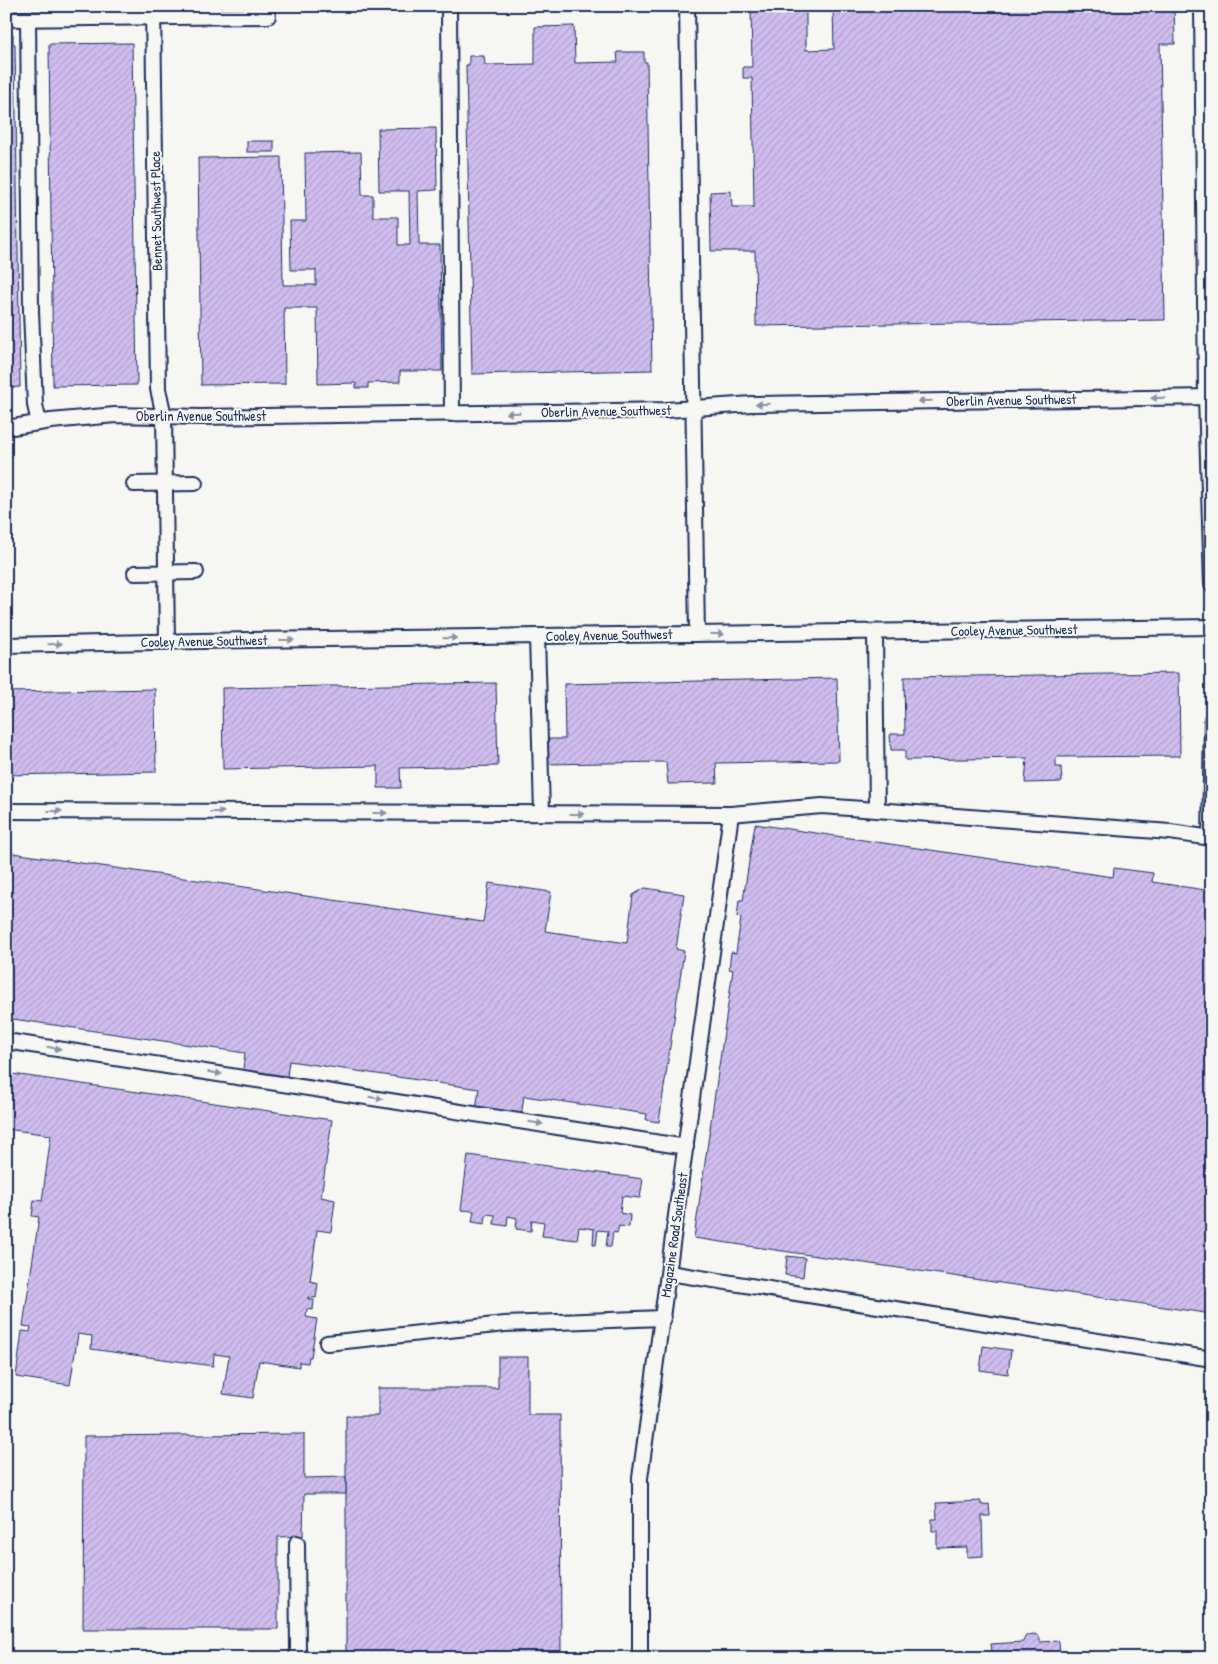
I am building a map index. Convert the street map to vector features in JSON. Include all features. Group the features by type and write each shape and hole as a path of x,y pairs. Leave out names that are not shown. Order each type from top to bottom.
{"lane":[{"path":"449,6 452,414"},
{"path":"687,6 697,634"},
{"path":"1202,6 1212,585"},
{"path":"6,19 153,12 268,16"},
{"name":"Bennet Southwest Place","path":"153,12 158,390 164,416 167,641"},
{"path":"28,19 31,312 35,405 39,423"},
{"name":"Oberlin Avenue Southwest","path":"6,428 91,416 211,417 452,414 692,408 752,404 1209,397"},
{"path":"134,484 195,483"},
{"path":"135,573 196,572"},
{"name":"Cooley Avenue Southwest","path":"6,645 1212,626"},
{"path":"875,632 877,810"},
{"path":"537,636 542,813"},
{"path":"6,811 731,814 822,806 1170,832 1211,838 1212,720"},
{"name":"Magazine Road Southeast","path":"640,1658 640,1478 731,814"},
{"path":"6,1041 686,1147"},
{"path":"669,1272 1212,1359"},
{"path":"327,1343 506,1324 662,1318"},
{"path":"296,1658 298,1650 297,1543"}],"building":[{"path":"751,6 806,6 806,50 834,49 833,6 1174,6 1175,44 1160,44 1165,320 756,326 755,251 711,251 710,192 731,191 732,207 754,207 752,78 743,78 743,67 752,67"},
{"path":"574,26 575,63 618,62 617,52 644,52 644,62 647,62 652,370 472,374 466,65 469,65 469,56 484,56 485,65 535,64 535,27"},
{"path":"6,35 13,35 13,44 15,44 20,387 6,388"},
{"path":"132,43 137,385 53,386 49,44"},
{"path":"436,128 437,190 418,191 419,245 440,245 442,371 400,371 400,382 368,383 368,388 356,388 356,383 318,384 317,308 284,308 285,384 201,385 198,158 281,157 283,285 316,285 316,270 291,270 290,221 306,221 305,153 361,152 362,195 373,195 373,217 398,217 398,245 410,245 409,191 379,191 378,129"},
{"path":"247,141 274,141 274,152 247,152"},
{"path":"1179,673 1180,756 1056,757 1056,767 1061,767 1062,782 1025,783 1027,758 905,760 905,750 891,750 890,734 905,734 904,677"},
{"path":"837,678 839,761 716,763 717,783 668,784 666,762 545,764 545,739 565,739 564,684"},
{"path":"496,683 498,766 400,768 401,788 378,788 378,766 223,769 222,688"},
{"path":"155,689 156,772 6,775 6,692"},
{"path":"755,824 1113,877 1114,868 1153,873 1152,882 1212,891 1212,1314 694,1238 733,970 729,969 731,952 736,953 741,918 737,917 739,900 743,900"},
{"path":"6,852 483,922 489,883 551,892 545,931 627,943 633,895 645,888 684,894 676,949 684,951 659,1122 646,1120 647,1114 524,1096 521,1117 476,1109 479,1089 289,1061 286,1084 242,1077 245,1053 6,1018"},
{"path":"6,1073 332,1120 321,1197 335,1200 331,1232 317,1230 310,1281 318,1283 316,1298 308,1297 308,1299 314,1300 313,1310 307,1309 306,1317 317,1319 311,1357 309,1357 308,1363 299,1362 299,1367 259,1361 253,1398 223,1394 229,1356 214,1354 213,1366 91,1349 92,1336 78,1334 70,1385 16,1377 22,1331 30,1332 31,1327 23,1326 39,1217 32,1216 34,1200 42,1201 51,1135 6,1129"},
{"path":"468,1155 643,1179 640,1198 622,1196 620,1213 630,1215 629,1227 619,1226 617,1233 613,1232 611,1247 606,1247 608,1231 598,1230 596,1245 593,1244 594,1229 579,1227 577,1240 542,1236 544,1222 532,1220 531,1231 516,1229 517,1218 508,1216 507,1226 494,1224 495,1215 486,1214 485,1224 472,1222 474,1211 461,1210"},
{"path":"787,1256 805,1258 803,1277 785,1275"},
{"path":"983,1346 1011,1350 1008,1374 980,1370"},
{"path":"498,1357 528,1357 528,1415 560,1415 561,1658 346,1658 346,1416 378,1416 378,1388 498,1388"},
{"path":"304,1434 304,1478 346,1477 346,1494 304,1494 303,1536 278,1537 278,1629 83,1629 84,1436"},
{"path":"981,1501 981,1505 989,1504 990,1516 982,1516 983,1556 967,1557 967,1547 937,1548 937,1531 932,1531 932,1519 937,1519 936,1503"},
{"path":"1035,1634 1040,1638 1040,1642 1059,1641 1060,1658 988,1658 988,1652 992,1652 991,1644 1023,1642 1026,1635"}]}
